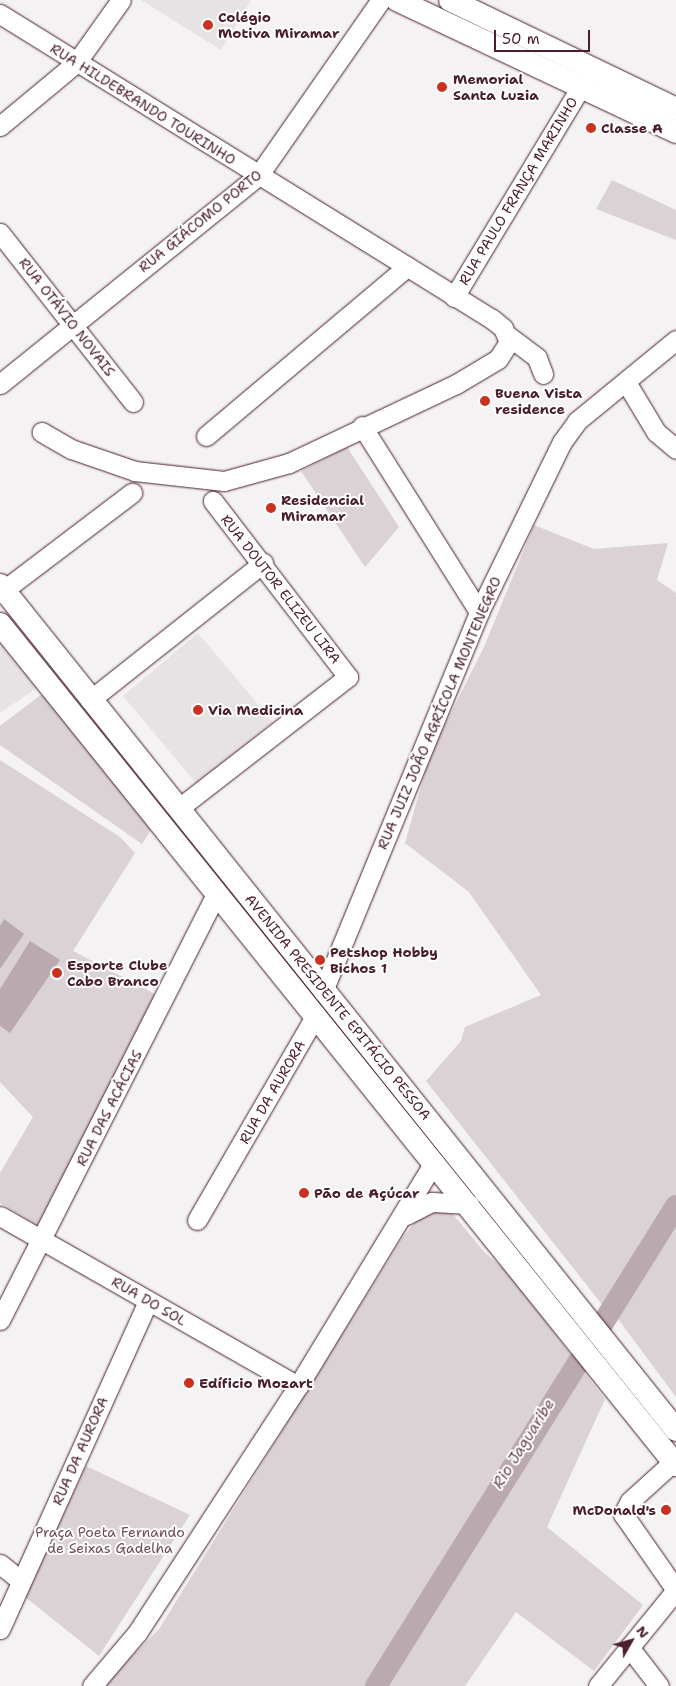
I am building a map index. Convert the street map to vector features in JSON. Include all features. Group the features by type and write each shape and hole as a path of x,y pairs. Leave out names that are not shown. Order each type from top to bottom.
{"main road":[{"path":"397,0 582,85 676,132"},
{"path":"450,0 676,108"},
{"name":"AVENIDA PRESIDENTE EPITÁCIO PESSOA","path":"2,587 90,700 179,808 323,991 569,1294 676,1430"},
{"name":"AVENIDA PRESIDENTE EPITÁCIO PESSOA","path":"0,624 216,895 469,1204 550,1309 675,1464"}],"street":[{"path":"0,126 76,62 121,0"},
{"name":"RUA GIÁCOMO PORTO","path":"0,384 72,324 258,176 381,0"},
{"name":"RUA HILDEBRANDO TOURINHO","path":"0,14 258,176 492,319 508,335 537,358 543,374"},
{"name":"RUA PAULO FRANÇA MARINHO","path":"454,297 582,85"},
{"name":"RUA OTÁVIO NOVAIS","path":"0,233 133,402"},
{"path":"206,436 407,268"},
{"path":"41,432 71,449 135,471 224,481 289,463 488,366 505,352 508,335"},
{"name":"RUA JUIZ JOÃO AGRÍCOLA MONTENEGRO","path":"323,991 479,612 565,437 577,421 676,340"},
{"path":"626,382 656,432 676,449"},
{"path":"362,426 479,612"},
{"path":"2,587 132,493"},
{"name":"RUA DOUTOR ELIZEU LIRA","path":"179,808 348,677 263,563 213,501"},
{"path":"90,700 263,563"},
{"name":"RUA DAS ACÁCIAS","path":"0,1320 216,895"},
{"name":"RUA DA AURORA","path":"198,1220 316,1015"},
{"path":"92,1686 137,1634 298,1386 406,1214 434,1162"},
{"path":"406,1214 432,1202 469,1204"},
{"name":"RUA DO SOL","path":"0,1216 298,1386"},
{"name":"RUA DA AURORA","path":"0,1629 148,1300"},
{"path":"598,1686 676,1590 623,1514 630,1501 675,1464"},
{"path":"0,1564 21,1581"},
{"path":"629,1647 659,1686"}],"shaded area":[{"name":"Colégio Motiva Miramar","path":"141,0 251,0 221,50"},
{"name":"Via Medicina","path":"198,633 273,722 197,785 123,696"},
{"path":"0,640 37,688 0,713"},
{"path":"4,919 24,934 0,969 0,926"},
{"path":"30,941 60,960 10,1033 0,1026 0,989"}],"green space":[{"path":"612,180 676,210 676,240 596,209"},
{"path":"347,447 399,527 365,567 301,471"},
{"path":"534,525 594,549 668,543 657,580 676,593 676,1206 607,1311 426,1081 461,1041 465,1027 541,995 469,892 405,843 430,754 484,647"},
{"path":"42,694 154,825 142,844 0,745 0,726"},
{"name":"Esporte Clube Cabo Branco","path":"0,760 120,837 135,853 73,951 155,994 39,1226 0,1203 0,1173 33,1117 0,1082"},
{"path":"439,1207 452,1213 485,1253 507,1271 605,1399 547,1527 643,1605 594,1671 516,1612 465,1686 102,1686 159,1629 402,1238 424,1211"},
{"path":"676,1221 676,1397 618,1319"},
{"name":"Praça Poeta Fernando de Seixas Gadelha","path":"86,1466 190,1515 99,1656 25,1597"}],"waterway":[{"name":"Rio Jaguaribe","path":"376,1686 676,1206"}],"place":[{"name":"Colégio Motiva Miramar","path":"208,25"},
{"name":"Memorial Santa Luzia","path":"442,87"},
{"name":"Classe A","path":"591,128"},
{"name":"Buena Vista residence","path":"485,401"},
{"name":"Residencial Miramar","path":"271,508"},
{"name":"Via Medicina","path":"198,710"},
{"name":"Petshop Hobby Bichos 1","path":"320,960"},
{"name":"Esporte Clube Cabo Branco","path":"57,973"},
{"name":"Pão de Açúcar","path":"304,1193"},
{"name":"Edíficio Mozart","path":"189,1383"},
{"name":"McDonald's","path":"666,1510"}]}
